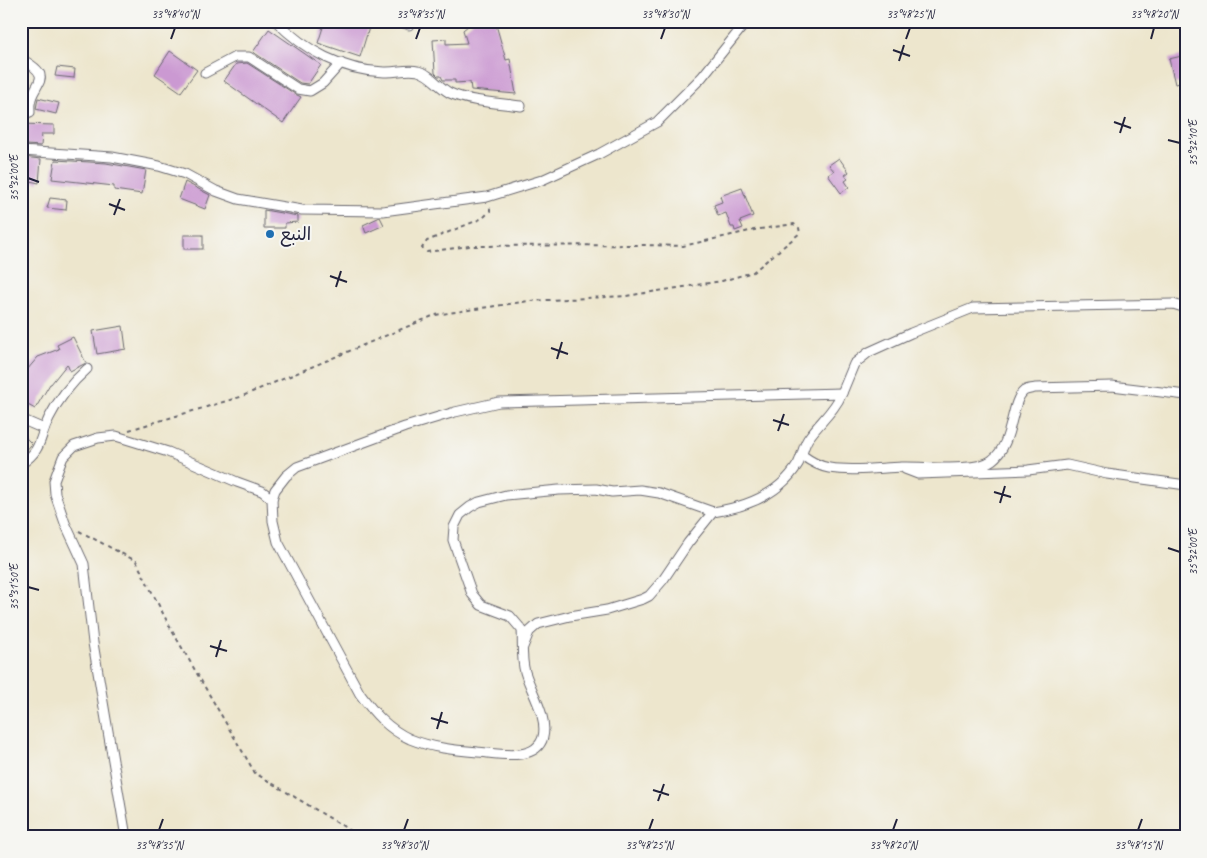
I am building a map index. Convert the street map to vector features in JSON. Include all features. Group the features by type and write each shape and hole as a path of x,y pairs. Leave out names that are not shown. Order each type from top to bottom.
{"street":[{"path":"276,21 303,45 341,63 378,72 419,71 430,77 451,94 521,106"},
{"path":"399,21 409,25"},
{"path":"21,152 112,158 159,166 184,174 216,191 238,199 302,210 383,210 487,197 542,180 599,154 657,122 702,77 748,21"},
{"path":"205,73 235,57 249,57 298,89 310,91 323,83 341,63"},
{"path":"21,59 35,66 40,74 40,80 30,99 30,112 21,116"},
{"path":"842,393 499,402 455,412 405,427 297,467 286,476 275,490 272,499 273,521 278,542 360,694 372,712 395,731 411,739 449,750 504,755 523,753 540,744 543,737 543,724 525,672 522,656 522,630 510,616 481,605 472,594 453,540 454,527 460,515 470,507 479,502 506,495 596,489 612,492 650,491 673,497 713,512 740,506 763,498 792,472 799,463 804,445 810,435 828,417 838,402 842,393 854,364 869,352 911,333 973,308 1173,304 1186,308"},
{"path":"21,464 35,453 40,446 44,429 68,386 87,369"},
{"path":"802,455 812,462 828,468 866,469 971,466 993,459 1002,448 1020,396 1027,390 1035,388 1112,386 1186,395"},
{"path":"21,419 44,429"},
{"path":"126,837 93,643 84,564 65,523 55,494 54,481 63,457 74,446 98,438 116,436 168,452 262,491 272,499"},
{"path":"901,467 918,474 1028,470 1067,465 1107,474 1186,485"},
{"path":"523,647 529,632 538,624 619,607 649,596 713,512"},
{"path":"21,829 26,837"}],"path":[{"path":"116,436 135,427 240,397 435,315 529,301 626,296 722,281 753,272 800,233 799,228 794,224 754,230 683,246 469,246 427,252 422,248 427,241 484,218 490,211 487,197"},
{"path":"65,523 136,561 171,628 255,773 356,834 378,837"}],"building":[{"path":"325,21 371,21 360,57 318,43"},
{"path":"474,21 495,21 506,60 510,59 516,94 471,90 470,82 455,83 455,80 443,80 441,76 435,73 433,40 446,39 446,44 467,43 463,30"},
{"path":"269,29 321,65 308,84 300,83 253,52"},
{"path":"170,51 197,70 181,92 155,74"},
{"path":"1186,55 1186,82 1175,84 1169,59"},
{"path":"247,63 301,97 283,123 224,81 236,64"},
{"path":"57,67 75,69 74,78 55,76"},
{"path":"38,98 59,103 56,114 36,109"},
{"path":"21,124 54,125 54,134 42,134 41,146 26,145 26,143 21,143"},
{"path":"23,157 41,159 39,183 21,179"},
{"path":"839,158 849,172 845,175 848,179 845,181 849,187 841,193 828,175 834,171 829,165"},
{"path":"55,160 106,163 146,170 142,194 114,190 114,186 52,179"},
{"path":"185,182 210,195 205,209 179,199"},
{"path":"742,188 753,216 740,221 743,228 735,231 734,227 731,227 726,213 718,216 714,205 722,202 720,196"},
{"path":"50,198 67,200 66,210 47,208"},
{"path":"264,210 298,216 298,222 285,223 285,228 264,228"},
{"path":"380,217 384,225 366,233 363,225"},
{"path":"184,235 203,235 203,249 184,249"},
{"path":"123,326 126,349 97,354 93,331"},
{"path":"73,337 86,363 70,371 67,364 50,384 35,409 21,401 21,377 38,357 59,349 57,345"},
{"path":"21,433 32,444 21,456"}],"place":[{"name":"النبع","path":"270,234"}]}
